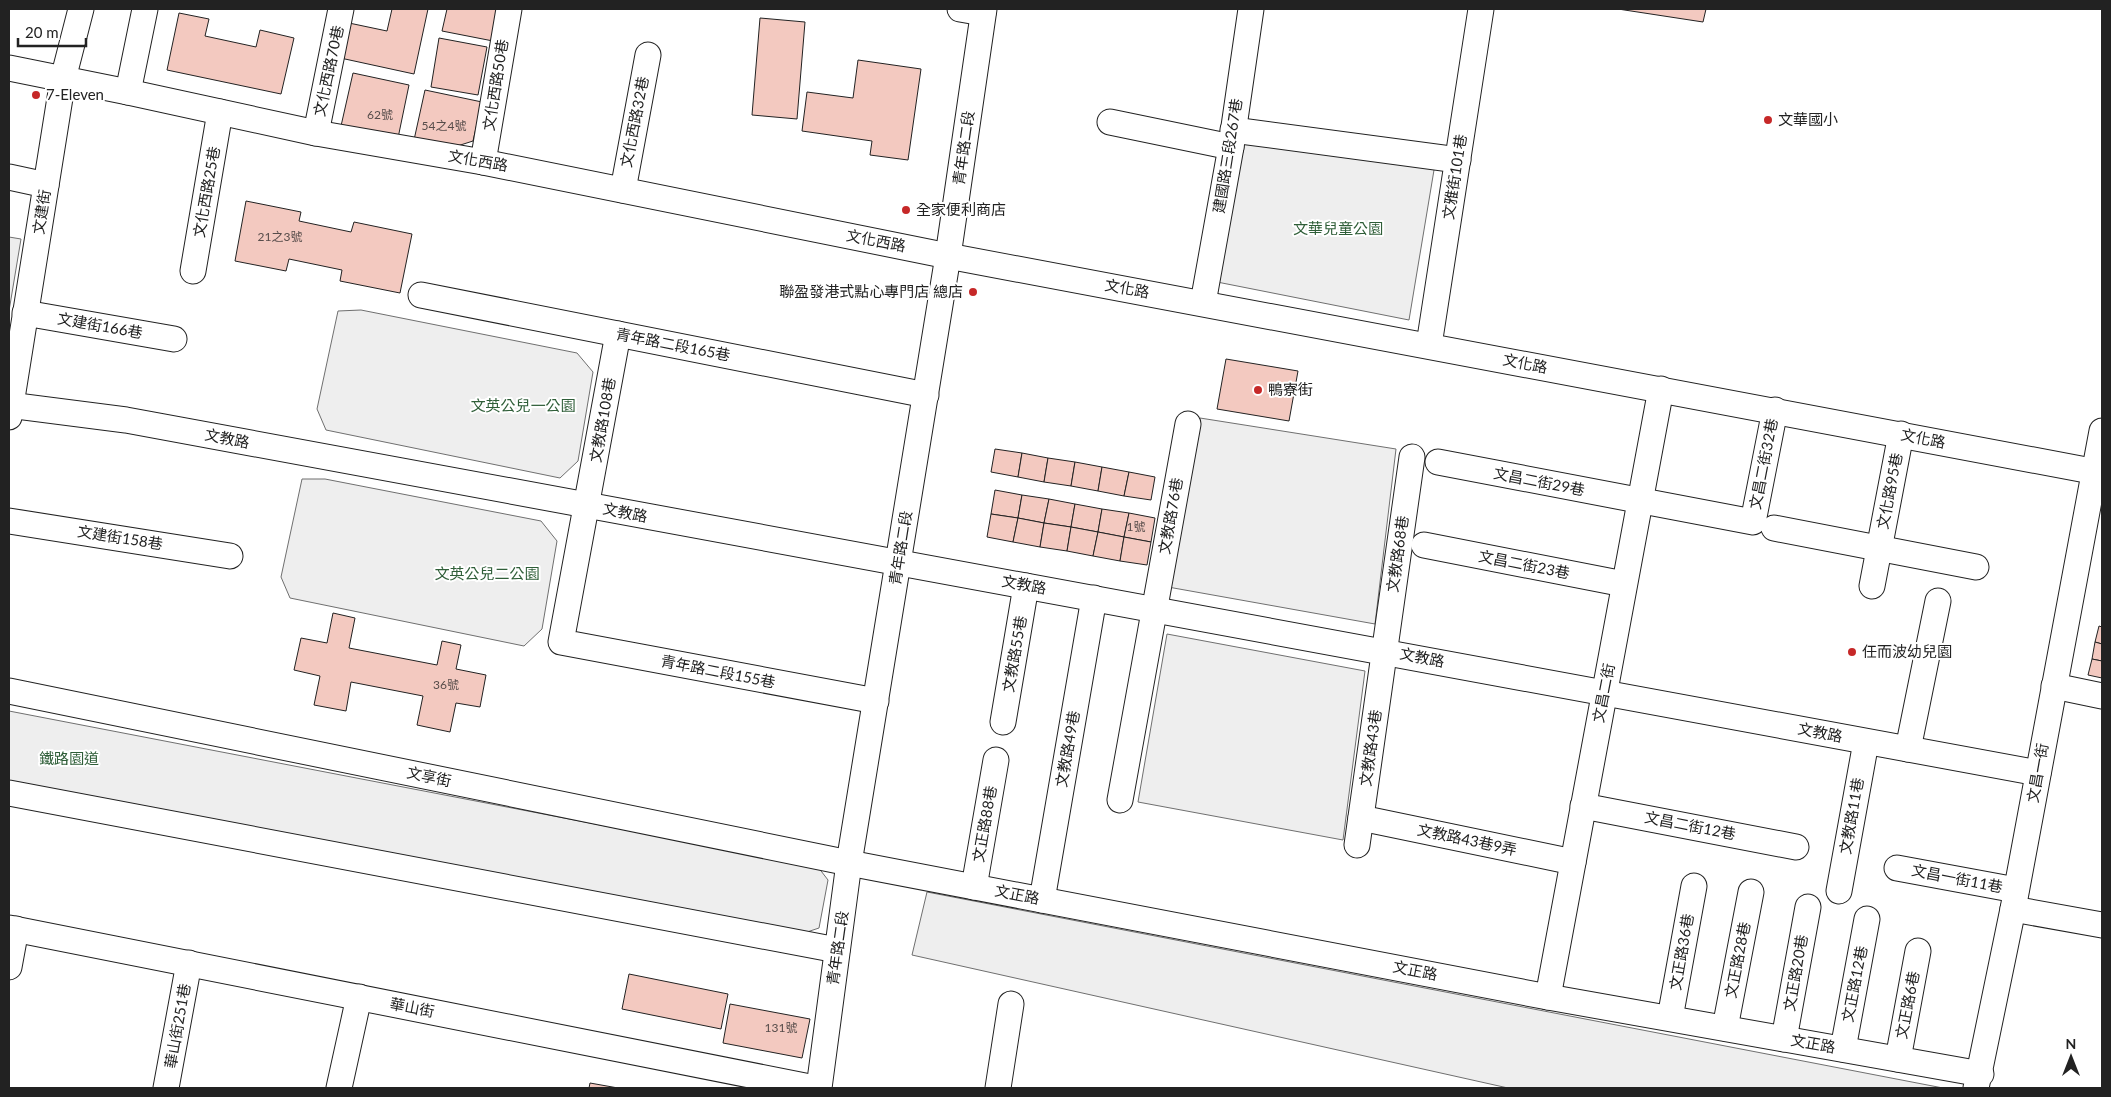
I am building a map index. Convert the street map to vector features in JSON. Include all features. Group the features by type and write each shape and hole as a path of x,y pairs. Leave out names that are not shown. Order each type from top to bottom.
{"street":[{"name":"文建街","path":"9,409 63,79 81,9"},
{"path":"128,92 145,9"},
{"name":"文化西路70巷","path":"316,133 341,9"},
{"name":"文化西路50巷","path":"483,162 509,9"},
{"name":"建國路三段267巷","path":"1203,303 1232,139 1251,9"},
{"name":"文雅街101巷","path":"1429,345 1481,9"},
{"name":"青年路二段","path":"819,1088 850,863 948,256 976,10"},
{"name":"文化西路32巷","path":"622,190 648,54"},
{"name":"文化西路","path":"9,68 316,133 483,162 948,256"},
{"name":"文化西路25巷","path":"193,271 220,112"},
{"path":"1110,122 1232,139 1458,160"},
{"path":"9,177 46,185"},
{"name":"文化路","path":"948,256 2098,472"},
{"name":"青年路二段165巷","path":"421,295 926,395"},
{"name":"文建街166巷","path":"25,312 174,339"},
{"name":"文教路108巷","path":"562,642 618,334"},
{"name":"文昌二街","path":"1548,997 1660,389"},
{"name":"文教路","path":"9,409 126,420 1384,651 2038,774"},
{"name":"文昌二街32巷","path":"1640,502 1753,522 1775,410"},
{"name":"文教路76巷","path":"1120,800 1188,424"},
{"name":"文昌一街","path":"1979,1081 2054,686 2098,472 2102,431"},
{"name":"文化路95巷","path":"1872,586 1901,434"},
{"name":"文教路68巷","path":"1384,651 1412,457"},
{"name":"文昌二街29巷","path":"1438,462 1640,502"},
{"name":"文建街158巷","path":"9,521 230,556"},
{"name":"文化路95巷","path":"1774,528 1976,567"},
{"name":"文昌二街23巷","path":"1424,545 1624,584"},
{"name":"文教路55巷","path":"1003,722 1026,586"},
{"name":"文教路49巷","path":"1042,900 1094,598"},
{"path":"1908,749 1938,601"},
{"name":"青年路二段155巷","path":"562,642 876,701"},
{"name":"文教路43巷","path":"1357,844 1384,651"},
{"path":"2054,686 2102,696"},
{"name":"文享街","path":"9,691 850,863"},
{"name":"文教路11巷","path":"1839,891 1866,742"},
{"name":"文正路88巷","path":"974,887 996,760"},
{"path":"9,793 837,950"},
{"name":"文昌二街12巷","path":"1583,806 1796,847"},
{"name":"文教路43巷9弄","path":"1361,818 1573,862"},
{"name":"文正路","path":"850,863 1548,997 1898,1059 1979,1081"},
{"name":"文昌一街11巷","path":"1897,868 2102,925"},
{"name":"文正路36巷","path":"1670,1018 1694,886"},
{"name":"文正路28巷","path":"1725,1028 1751,892"},
{"name":"文正路20巷","path":"1784,1038 1808,907"},
{"name":"文正路12巷","path":"1843,1049 1867,918"},
{"path":"9,967 12,928"},
{"name":"華山街","path":"12,928 815,1088"},
{"name":"文正路6巷","path":"1898,1059 1918,951"},
{"name":"華山街251巷","path":"166,1088 189,963"},
{"path":"338,1088 359,997"},
{"path":"998,1088 1011,1004"}],"green space":[{"name":"文華兒童公園","path":"1236,139 1435,164 1409,320 1212,281"},
{"name":"文英公兒一公園","path":"361,310 577,353 593,372 578,461 560,478 326,430 317,409 338,311"},
{"path":"1200,418 1396,449 1375,624 1168,587"},
{"name":"文英公兒二公園","path":"302,479 325,479 541,521 557,541 542,629 524,646 290,598 281,577"},
{"path":"1167,634 1365,671 1343,840 1138,802"},
{"name":"鐵路園道","path":"9,711 818,867 828,880 819,928 804,933 9,784"},
{"path":"927,892 1943,1088 1508,1088 912,955"}],"shaded area":[{"path":"9,237 21,239 9,311"}],"building":[{"path":"392,9 428,9 414,74 322,54 330,19 387,31"},
{"path":"447,9 499,9 493,41 442,31"},
{"path":"1618,9 1706,9 1703,22"},
{"path":"179,13 209,19 205,36 256,47 260,30 294,38 281,94 167,70"},
{"path":"760,18 805,22 797,119 752,115"},
{"path":"439,38 487,47 478,95 431,87"},
{"path":"858,60 921,69 908,160 870,155 872,141 802,131 807,92 853,98"},
{"path":"353,73 409,85 398,138 341,126"},
{"path":"425,90 482,102 473,141 451,148 414,140"},
{"path":"246,201 301,212 299,221 351,232 354,222 412,234 400,293 340,281 342,270 289,259 286,271 235,261"},
{"name":"鴨寮街","path":"1226,359 1298,371 1289,421 1217,409"},
{"path":"995,449 1022,453 1018,477 991,472"},
{"path":"1022,453 1048,458 1044,482 1018,477"},
{"path":"1048,458 1075,462 1071,486 1044,482"},
{"path":"1075,462 1102,467 1098,491 1071,486"},
{"path":"1102,467 1129,472 1124,496 1098,491"},
{"path":"1129,472 1155,477 1151,500 1124,496"},
{"path":"995,490 1022,495 1018,518 991,514"},
{"path":"1022,495 1049,499 1044,523 1018,518"},
{"path":"1049,499 1075,504 1071,527 1044,523"},
{"path":"1075,504 1102,509 1098,532 1071,527"},
{"path":"1102,509 1129,513 1124,537 1098,532"},
{"path":"1129,513 1155,518 1151,542 1124,537"},
{"path":"991,514 1018,518 1013,542 987,537"},
{"path":"1018,518 1044,523 1040,547 1013,542"},
{"path":"1044,523 1071,527 1067,551 1040,547"},
{"path":"1071,527 1098,532 1093,556 1067,551"},
{"path":"1098,532 1124,537 1120,561 1093,556"},
{"path":"1124,537 1151,542 1147,565 1120,561"},
{"path":"333,613 355,618 349,648 437,665 442,641 461,645 456,669 486,675 480,707 456,703 450,732 417,725 423,696 351,682 346,711 314,705 320,676 294,670 301,638 327,643"},
{"path":"2099,626 2102,627 2102,644 2095,642"},
{"path":"2095,642 2102,644 2102,661 2092,659"},
{"path":"2092,659 2102,661 2102,678 2088,675"},
{"path":"629,974 728,994 721,1029 622,1009"},
{"path":"730,1004 810,1019 802,1058 723,1043"},
{"path":"590,1083 618,1088 589,1088"}],"place":[{"name":"7-Eleven","path":"36,95"},
{"name":"文華國小","path":"1768,120"},
{"name":"全家便利商店","path":"906,210"},
{"name":"聯盈發港式點心專門店 總店","path":"973,292"},
{"name":"鴨寮街","path":"1258,390"},
{"name":"任而波幼兒園","path":"1852,652"}]}
